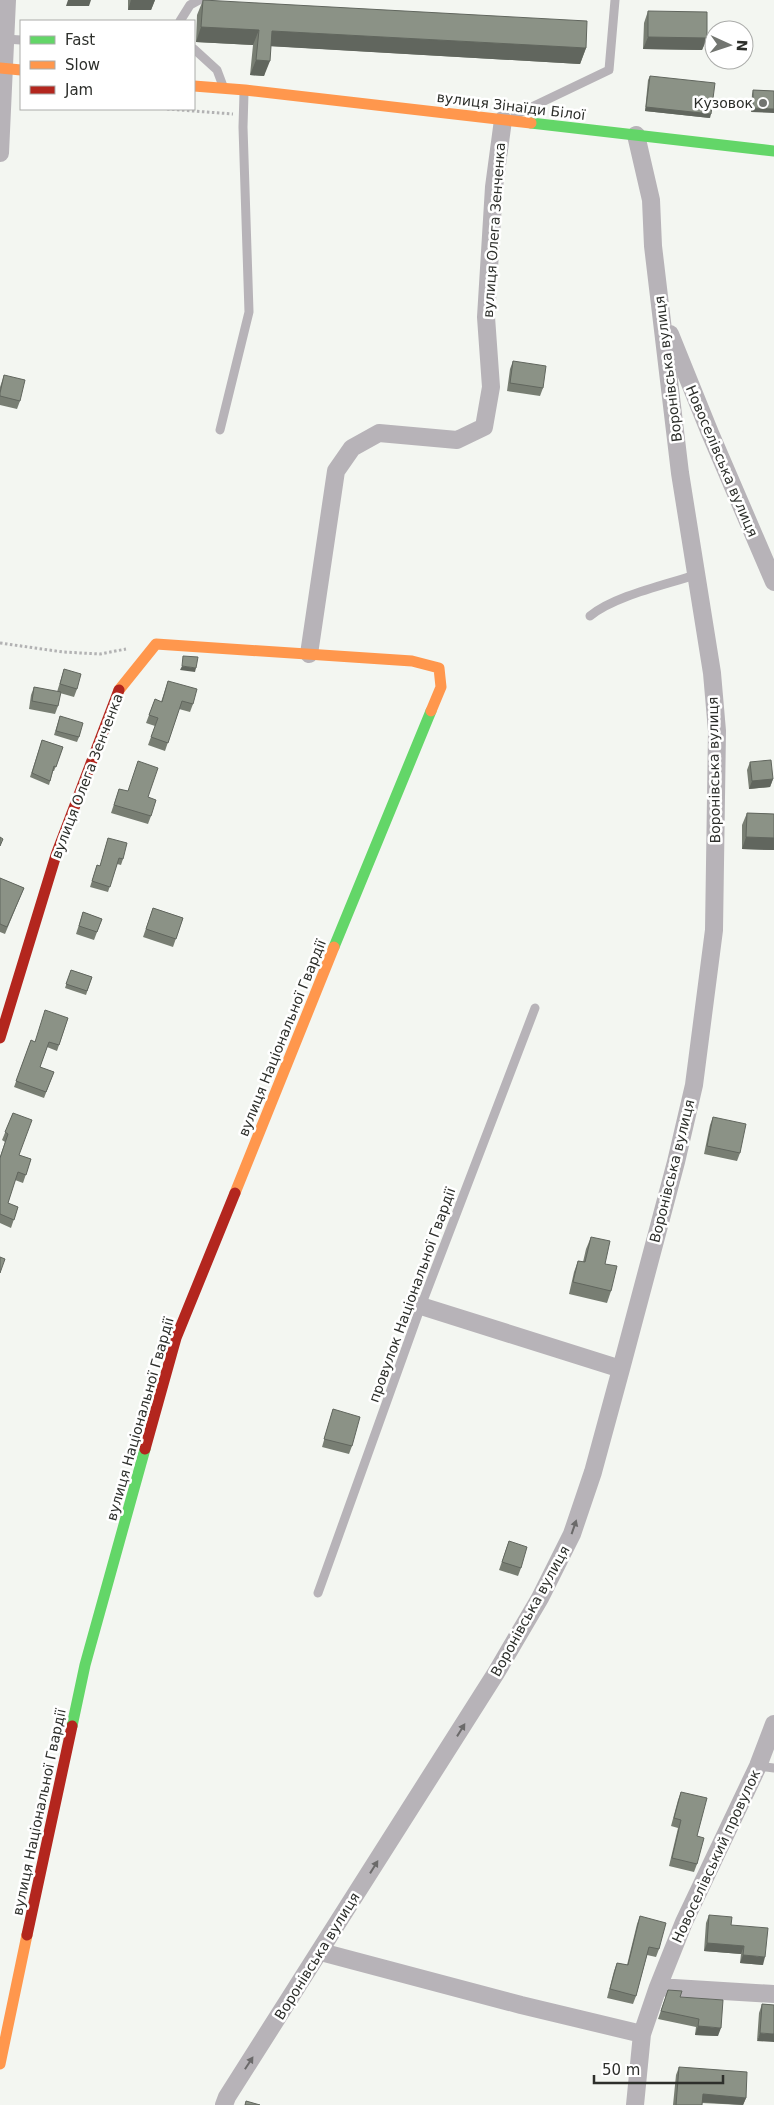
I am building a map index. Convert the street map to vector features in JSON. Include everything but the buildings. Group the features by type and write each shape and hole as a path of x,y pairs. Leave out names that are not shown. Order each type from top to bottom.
{"street":[{"path":"0,153 2,68 13,39 7,0"},
{"path":"2,68 20,70"},
{"name":"вулиця Зінаїди Білої","path":"195,86 245,90 774,151"},
{"name":"вулиця Олега Зенченка","path":"0,1038 56,855 117,692 122,685 156,644 309,654 336,471 352,448 380,433 457,440 484,428 491,387 486,318 494,187 503,120"},
{"name":"Воронівська вулиця","path":"224,2105 227,2097 321,1952 496,1673 540,1598 572,1534 593,1472 676,1162 694,1085 714,930 717,731 712,674 680,473 653,246 652,200 636,135"},
{"name":"Новоселівська вулиця","path":"661,311 710,433 774,582"},
{"name":"вулиця Національної Гвардії","path":"0,2064 85,1665 176,1338 441,687 439,668 412,661 309,654"},
{"path":"421,1306 620,1369"},
{"name":"Новоселівський провулок","path":"635,2105 642,2034 658,1987 684,1922 766,1767 774,1724"},
{"path":"321,1952 522,2005 642,2034"},
{"path":"658,1987 774,1994"}],"lane":[{"path":"181,20 190,5 199,0"},
{"path":"503,120 610,70 616,0"},
{"path":"195,51 217,70 224,89"},
{"path":"220,430 249,312 243,114 245,90"},
{"path":"761,150 774,140"},
{"path":"590,616 599,609 625,598 695,575"},
{"name":"провулок Національної Гвардії","path":"318,1593 421,1306 535,1008"}],"path":[{"path":"182,110 243,114"},
{"path":"0,643 63,652 100,654 128,649"}],"traffic: fast":[{"path":"531,123 774,151"},
{"path":"334,947 431,711"},
{"path":"72,1726 85,1665 145,1449"}],"traffic: slow":[{"path":"0,68 20,70"},
{"path":"195,86 245,90 531,123"},
{"path":"119,690 156,644 412,661 439,668 441,687 431,711"},
{"path":"235,1193 334,947"},
{"path":"0,2064 27,1935"}],"traffic: jam":[{"path":"0,1038 56,855 119,690"},
{"path":"145,1449 176,1338 235,1193"},
{"path":"27,1935 72,1726"}],"place":[{"name":"Кузовок","path":"763,103"}]}
